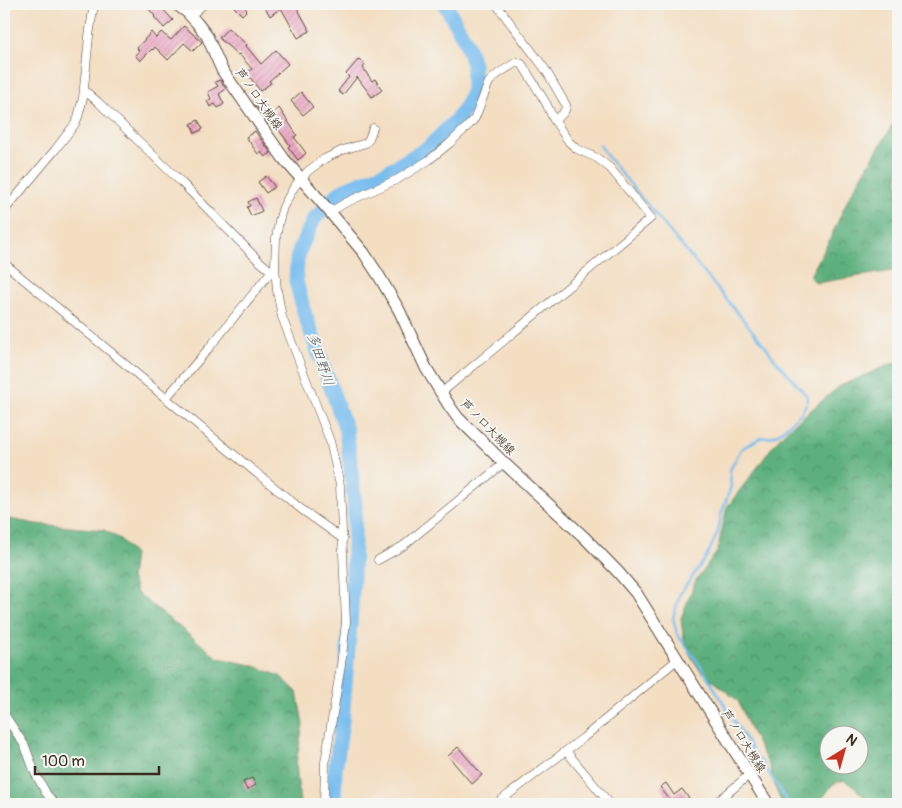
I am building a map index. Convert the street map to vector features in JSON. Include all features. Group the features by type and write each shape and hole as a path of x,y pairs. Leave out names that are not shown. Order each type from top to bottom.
{"main road":[{"name":"芦ノ口大槻線","path":"176,4 190,16 207,36 222,70 284,159 364,253 380,276 426,368 458,418 585,538 636,593 768,804"}],"street":[{"path":"4,211 75,124 82,106 84,73 94,4"},
{"path":"190,16 204,4"},
{"path":"496,4 545,69 566,105 563,114 554,120"},
{"path":"330,212 398,178 429,160 450,144 474,118 489,82 518,62 522,64 569,142 577,149 597,158 610,168 651,218 441,393"},
{"path":"84,90 181,182 258,260 273,269"},
{"path":"324,804 324,762 341,664 346,622 340,485 327,433 282,317 273,269 279,220 289,195 308,171 324,159 366,142 369,140 373,128"},
{"path":"4,263 301,509 342,539"},
{"path":"166,398 273,269"},
{"path":"378,560 403,546 504,462"},
{"path":"496,804 566,751 678,659"},
{"path":"4,714 25,746 35,773 54,804"},
{"path":"566,751 610,804"},
{"path":"716,804 749,775"}],"green space":[{"path":"898,116 898,270 816,283 810,276 830,239 849,197"},
{"path":"898,361 898,804 872,804 844,780 833,784 822,799 814,804 782,804 770,767 738,701 699,669 689,653 683,636 681,618 696,580 717,552 727,507 775,443 788,429 840,386"},
{"path":"4,518 36,524 104,530 120,539 134,555 131,578 137,593 218,658 252,665 280,676 297,692 303,724 296,763 300,804 4,804"}],"building":[{"path":"151,4 158,4 173,20 164,28 147,7"},
{"path":"241,4 247,10 242,15 234,7"},
{"path":"263,4 295,4 310,31 298,38 281,8 270,16"},
{"path":"184,26 202,42 193,51 184,43 168,60 155,47 140,61 135,55 139,51 137,48 151,32 156,38 161,32 171,40"},
{"path":"228,28 247,45 261,64 276,50 288,64 269,81 271,83 260,91 247,73 252,69 239,54 219,38"},
{"path":"359,59 365,65 363,68 372,81 375,79 382,90 372,97 357,77 343,95 338,91 349,77 346,74"},
{"path":"220,80 226,89 219,94 224,104 218,108 215,104 210,107 207,101 211,99 208,92 218,86 215,82"},
{"path":"301,92 313,107 303,115 291,101"},
{"path":"260,100 272,114 279,108 297,135 294,137 306,153 298,160 288,147 290,145 273,122 269,125 255,104"},
{"path":"198,120 203,129 195,133 191,124"},
{"path":"255,131 271,153 265,157 261,152 258,154 246,137"},
{"path":"266,176 275,187 266,193 258,182"},
{"path":"256,198 262,211 251,216 247,207 250,206 248,202"},
{"path":"458,747 482,775 472,784 448,756"},
{"path":"252,778 256,785 247,790 243,782"},
{"path":"666,783 674,795 682,789 693,804 673,804 660,787"}],"waterway":[{"name":"多田野川","path":"334,804 335,771 342,721 350,625 355,507 346,430 304,312 296,281 297,260 314,219 332,199 345,189 387,172 428,148 459,117 466,106 473,90 473,65 466,42 445,4"},
{"path":"600,145 607,156 807,396 807,402 802,412 778,434 760,438 741,449 730,470 731,487 722,512 718,532 707,556 680,594 673,618 677,634 704,671 756,757 761,761 789,804"}]}
